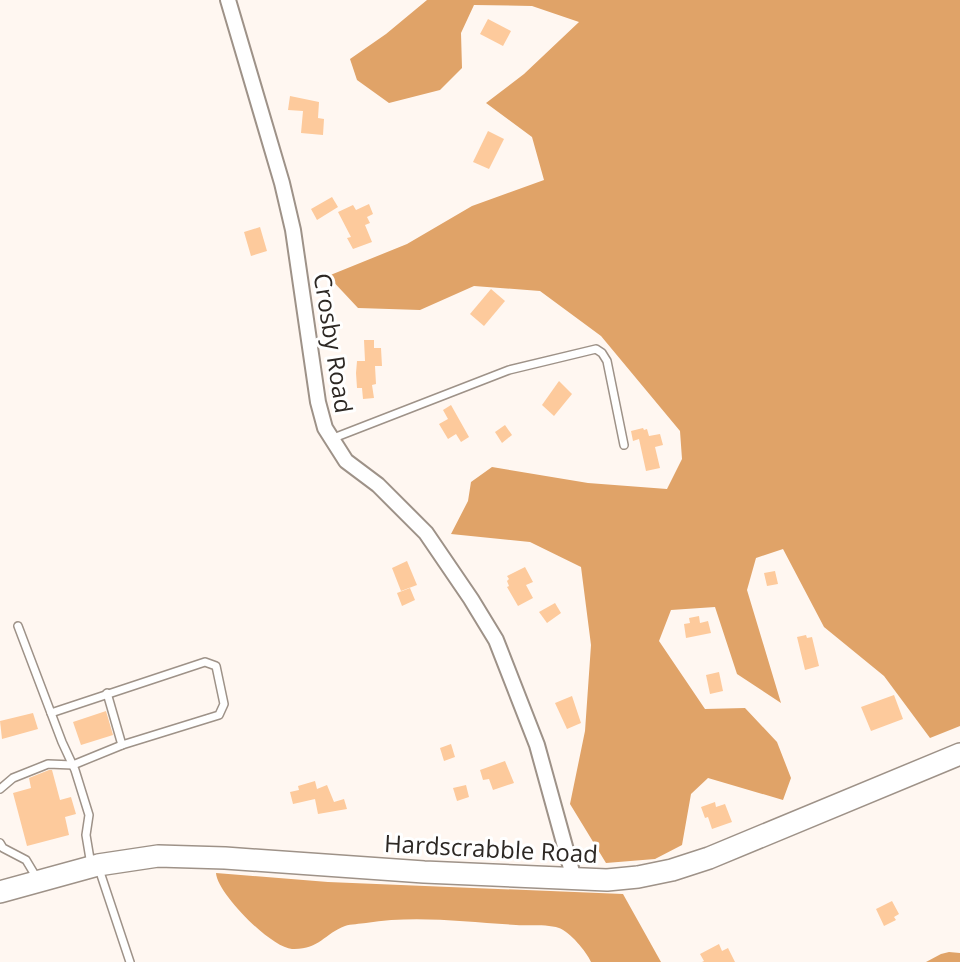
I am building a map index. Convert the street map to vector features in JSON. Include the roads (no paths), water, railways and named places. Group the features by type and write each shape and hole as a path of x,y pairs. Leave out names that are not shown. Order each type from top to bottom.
{"street":[{"name":"Crosby Road","path":"228,0 282,183 303,290 324,428 346,461 378,485 426,533 496,640 537,745 574,879"},
{"name":"Hardscrabble Road","path":"0,892 94,865 158,856 574,879 638,877 673,870 709,858 960,754"}],"lane":[{"path":"331,439 509,370 596,349 603,353 607,361 624,445"},
{"path":"18,626 73,765 89,815 86,835 94,865 130,962"},
{"path":"0,789 13,778 48,764 73,765 122,744 219,715 224,704 216,666 205,662 51,713"},
{"path":"107,693 122,744"},
{"path":"0,843 3,848 26,860 38,880"}]}
